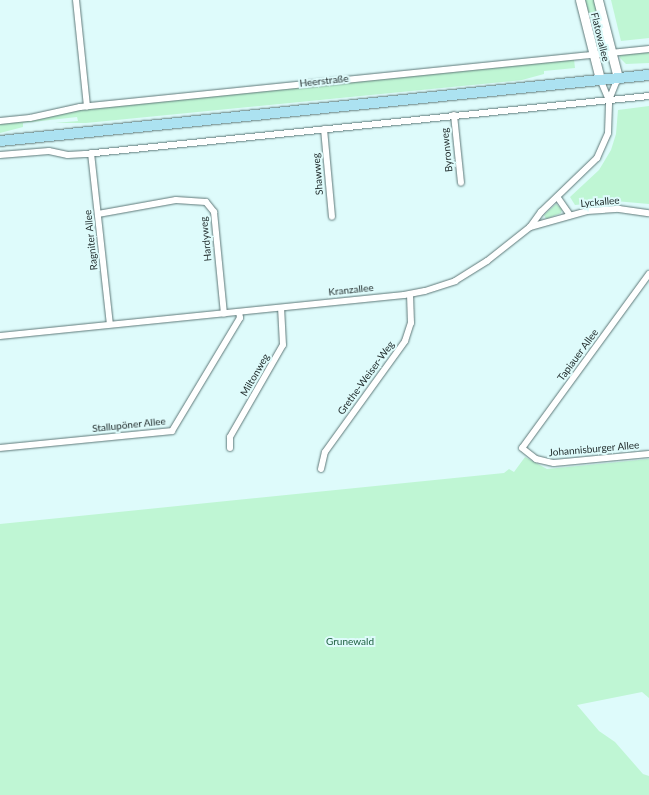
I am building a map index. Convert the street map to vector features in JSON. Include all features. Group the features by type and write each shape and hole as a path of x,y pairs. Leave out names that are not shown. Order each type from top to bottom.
{"main road":[{"name":"Flatowallee","path":"580,0 600,79"},
{"name":"Flatowallee","path":"598,0 618,78"},
{"path":"0,141 649,75"}],"street":[{"path":"76,0 87,106"},
{"name":"Heerstraße","path":"0,120 30,118 87,106 649,48"},
{"path":"609,100 618,78"},
{"path":"600,79 609,100"},
{"path":"0,156 49,151 68,155 91,153 649,96"},
{"name":"Kranzallee","path":"0,336 410,294 440,287 470,273 530,227 541,212 558,198 601,152 610,125 609,100"},
{"name":"Byronweg","path":"454,115 461,183"},
{"name":"Shawweg","path":"324,129 332,217"},
{"name":"Ragniter Allee","path":"91,153 110,324"},
{"path":"558,198 570,215"},
{"name":"Hardyweg","path":"98,214 176,200 206,202 214,212 224,314"},
{"name":"Lyckallee","path":"530,227 570,215 611,209 649,213"},
{"name":"Tapiauer Allee","path":"522,448 649,274"},
{"name":"Grethe-Weiser-Weg","path":"322,468 325,452 405,341 411,323 410,294"},
{"name":"Miltonweg","path":"230,448 230,437 283,345 281,308"},
{"name":"Stallupöner Allee","path":"0,448 172,431 240,318 239,312"},
{"name":"Johannisburger Allee","path":"522,448 536,459 554,464 649,454"}],"green space":[{"path":"585,0 594,0 604,40 597,41"},
{"path":"611,0 649,0 649,38 621,41"},
{"path":"649,52 649,63 626,64 620,58 620,55"},
{"path":"574,59 575,68 544,71 544,74 522,80 86,123 55,123 78,121 77,117 23,123 23,127 0,133 0,123 62,111"},
{"path":"649,106 649,204 615,201 575,205 570,197 599,170 611,150 616,134 618,110"},
{"path":"556,204 562,209 561,213 546,219 544,215"},
{"name":"Grunewald","path":"525,457 547,469 649,459 649,698 642,692 577,705 599,731 615,742 643,774 649,776 649,795 0,795 0,524 504,473 509,469 514,472"}]}
